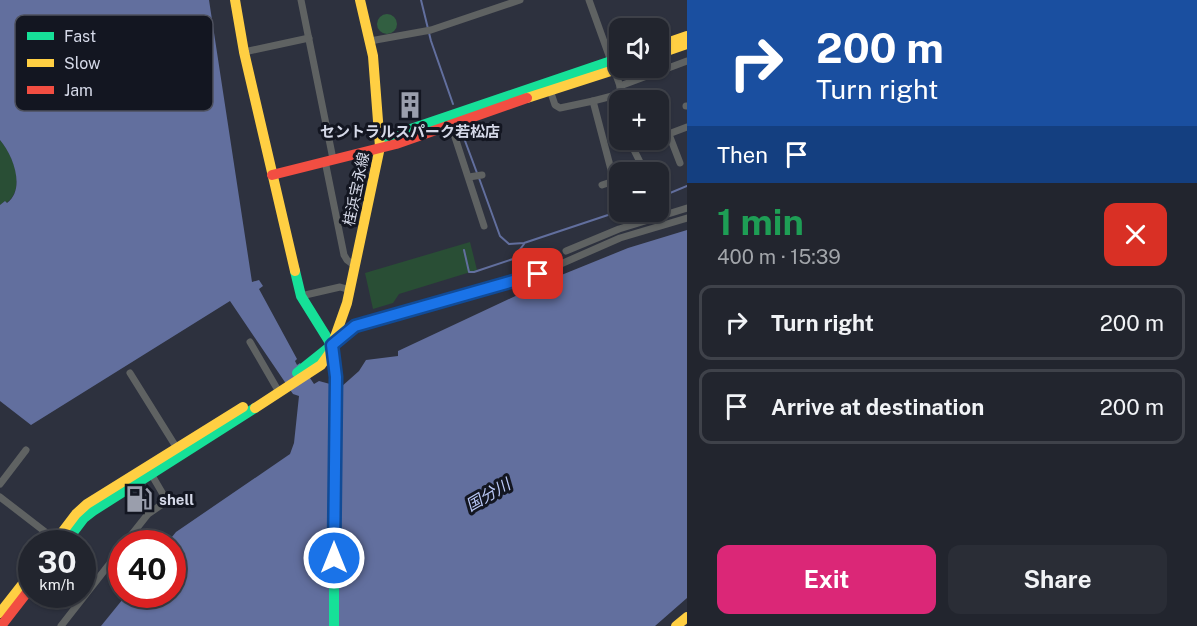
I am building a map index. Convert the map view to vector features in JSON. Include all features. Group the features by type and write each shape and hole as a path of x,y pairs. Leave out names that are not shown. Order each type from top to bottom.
{"street":[{"path":"235,0 244,52 301,296 332,345 336,377 334,626"},
{"path":"301,0 344,255 355,266"},
{"name":"桂浜宝永線","path":"332,345 350,290 380,147 370,41 360,0"},
{"path":"370,41 429,30 520,0"},
{"path":"589,0 609,49"},
{"path":"669,42 687,36"},
{"path":"244,52 309,38"},
{"path":"669,50 687,44"},
{"path":"620,86 687,61"},
{"path":"273,175 396,144 550,90 609,66"},
{"path":"380,147 396,134 609,66"},
{"path":"550,90 555,105 560,108 620,94 618,78"},
{"path":"593,101 612,162"},
{"path":"451,125 484,226"},
{"path":"669,134 687,127"},
{"path":"669,136 680,163"},
{"path":"469,177 482,175"},
{"path":"602,185 609,183"},
{"path":"566,251 619,229 687,208"},
{"path":"72,530 93,511 150,471 307,371 332,345 355,326 538,274 620,238 687,218"},
{"path":"301,296 340,287 350,290"},
{"path":"250,342 281,387"},
{"path":"130,373 179,452"},
{"path":"0,484 26,450"},
{"path":"135,530 148,514 167,501 150,471"},
{"path":"0,497 43,530"},
{"path":"61,626 108,566"},
{"path":"4,620 18,596"},
{"path":"4,620 18,603"}],"green space":[{"path":"387,14 394,17 397,24 394,31 387,34 380,31 377,24 380,17"},
{"path":"0,140 13,163 17,181 12,197 0,205"},
{"path":"470,242 477,270 399,294 393,303 373,309 365,273"}],"water":[{"name":"国分川","path":"0,0 209,0 211,15 15,15 15,111 213,111 213,26 252,282 259,280 263,286 259,289 297,359 295,361 297,365 300,363 314,384 319,381 341,387 359,371 366,360 398,356 398,351 554,278 628,248 687,230 687,598 655,626 101,626 116,608 186,608 186,530 179,530 290,454 294,443 299,396 293,394 230,301 31,425 0,401 0,205 5,201 7,203 13,197 17,181 13,163 0,140"}],"waterway":[{"path":"421,0 431,41 453,104"},
{"path":"461,130 477,173"},
{"path":"479,178 500,236 509,244 524,243 609,215"},
{"path":"669,193 687,186"},
{"path":"464,250 469,272 474,272 513,259 524,244"}],"traffic: fast":[{"path":"380,147 396,134 609,62"},
{"path":"295,271 301,296 329,341 334,360 334,626"},
{"path":"297,373 327,349"},
{"path":"75,530 93,511 255,408"}],"traffic: slow":[{"path":"235,0 244,52 295,271"},
{"path":"255,408 321,365 329,354 347,303 380,147 373,56 360,0"},
{"path":"669,42 687,36"},
{"path":"669,50 687,44"},
{"path":"527,98 609,72"},
{"path":"64,530 87,504 243,407"},
{"path":"0,613 18,590"},
{"path":"676,626 687,617"}],"traffic: jam":[{"path":"272,175 396,144 527,98"},
{"path":"1,626 18,604"}],"place":[{"name":"セントラルスパーク若松店","path":"410,105"},
{"name":"shell","path":"139,499"}],"route":[{"path":"334,558 336,377 332,345 355,326 538,274"}]}
